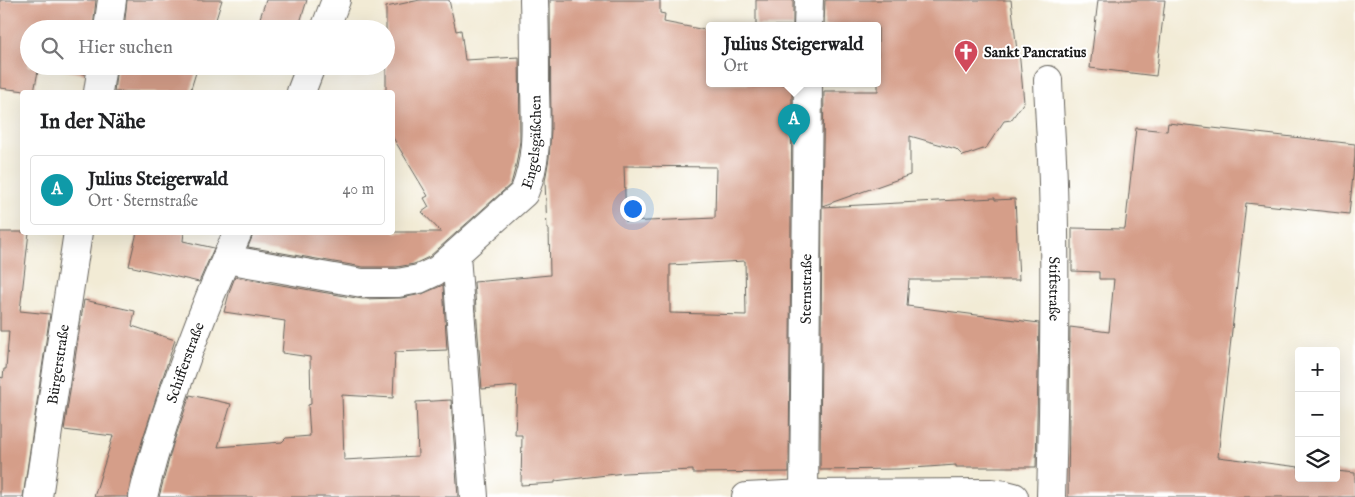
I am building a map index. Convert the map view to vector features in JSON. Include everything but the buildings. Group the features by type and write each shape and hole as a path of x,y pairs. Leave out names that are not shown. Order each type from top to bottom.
{"street":[{"path":"109,20 112,0"},
{"path":"328,20 336,0"},
{"name":"Engelsgäßchen","path":"226,259 362,283 398,283 419,279 438,270 456,255 524,193 530,179 534,160 536,130 534,0"},
{"path":"808,22 809,0"},
{"path":"98,90 101,75"},
{"path":"302,90 308,75"},
{"name":"Stiftstraße","path":"1048,80 1054,249 1051,497"},
{"name":"Sternstraße","path":"804,494 808,87"},
{"name":"Bürgerstraße","path":"38,497 78,235"},
{"name":"Schifferstraße","path":"143,497 168,410 195,333 237,235"},
{"path":"456,255 474,497"},
{"path":"746,497 804,494 991,493 1014,497"}],"place":[{"name":"Sankt Pancratius","path":"966,73"},
{"name":"Julius Steigerwald","path":"794,145"}]}
